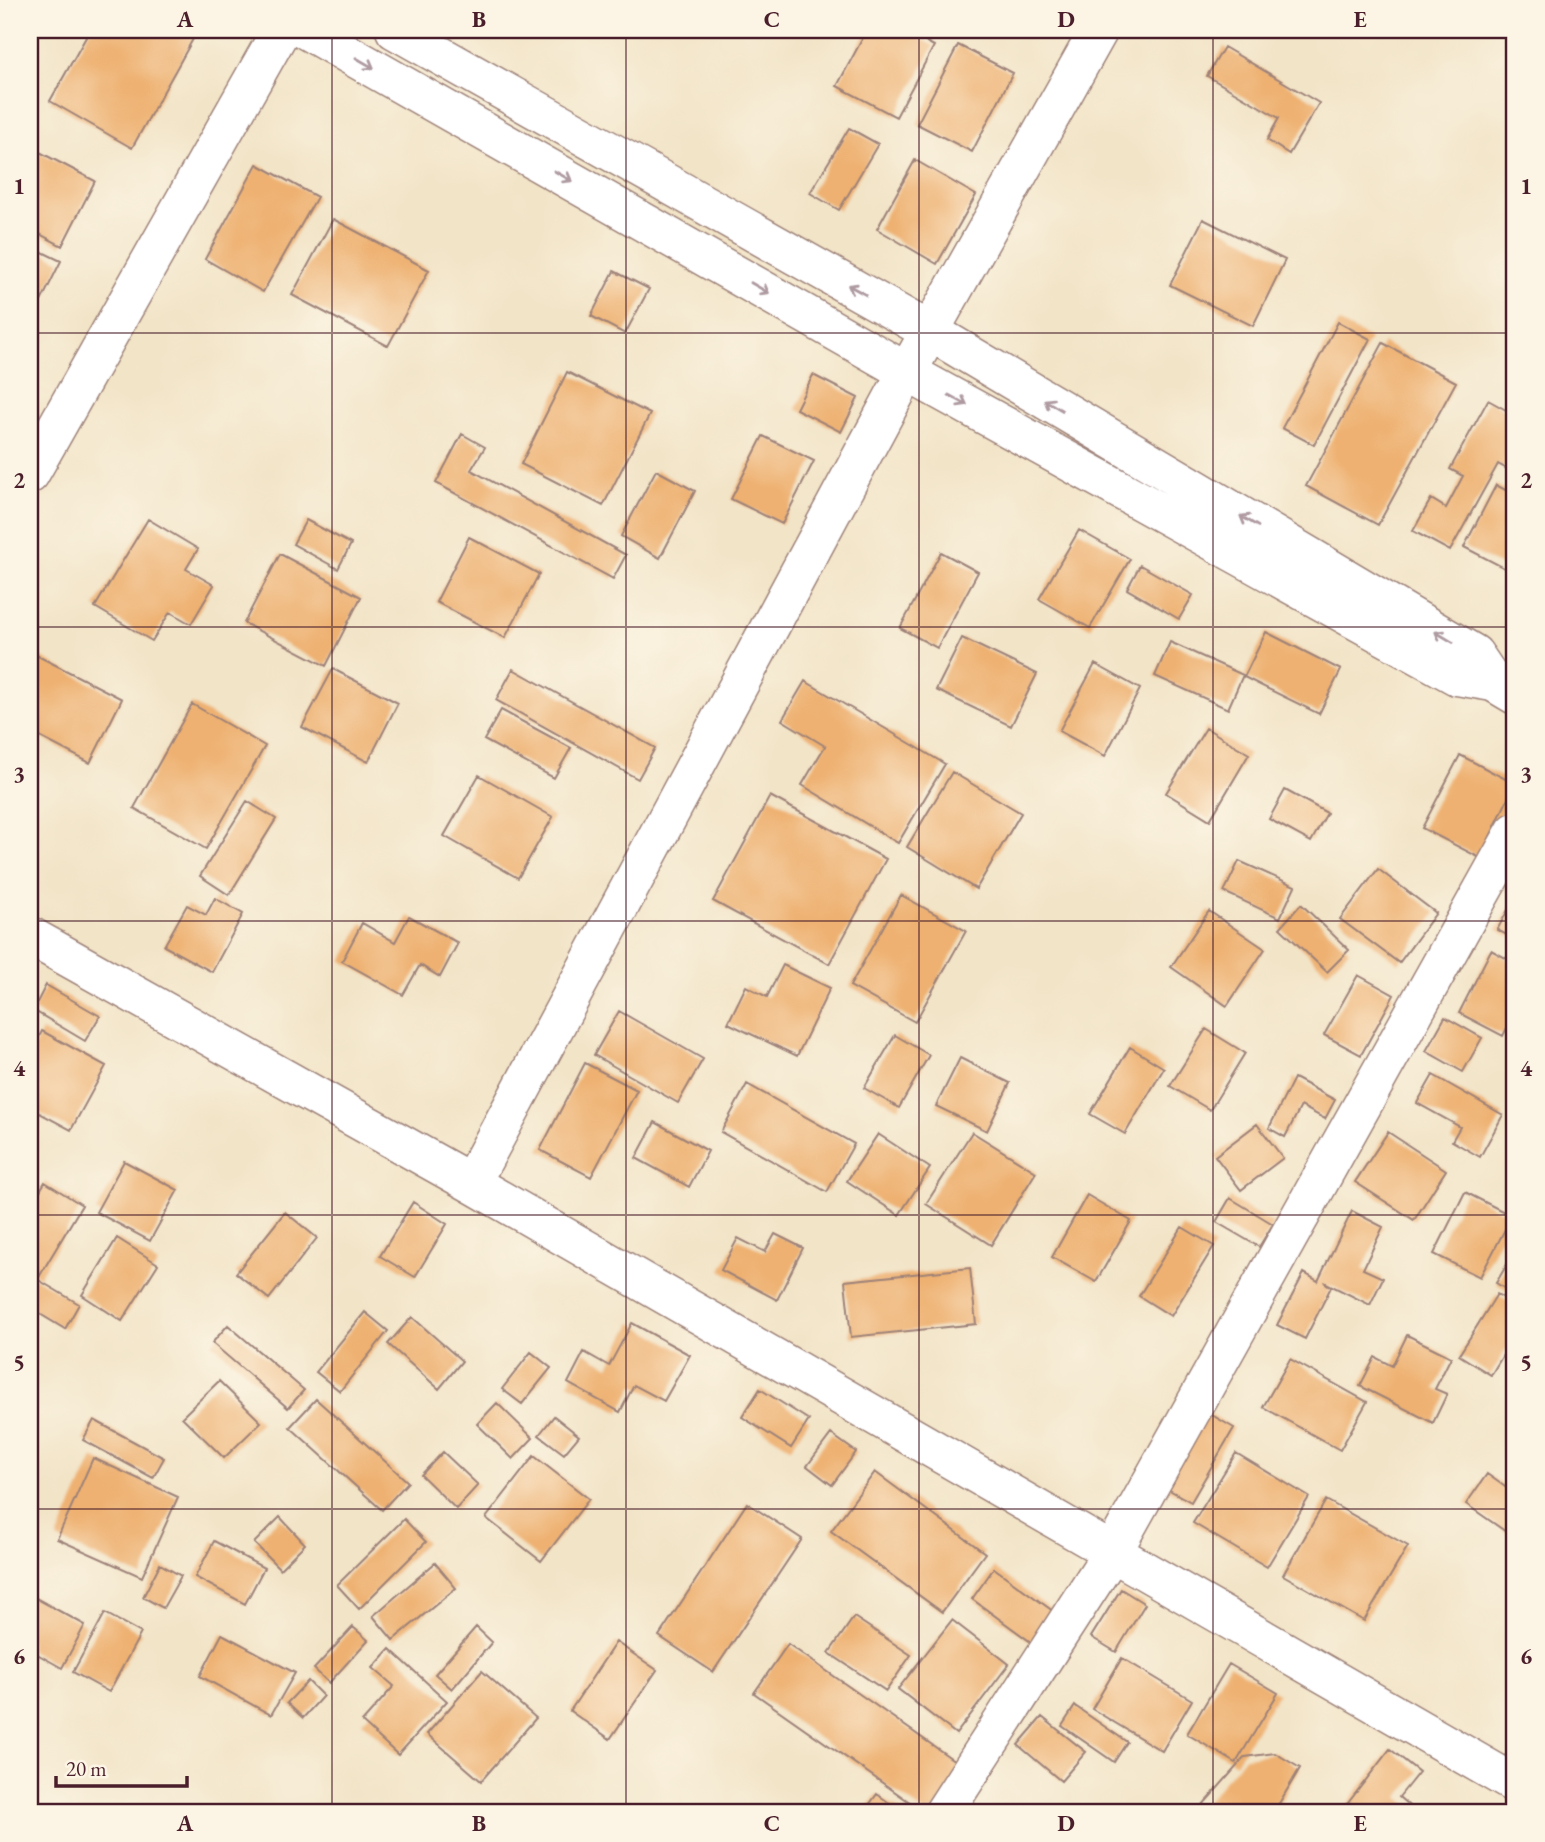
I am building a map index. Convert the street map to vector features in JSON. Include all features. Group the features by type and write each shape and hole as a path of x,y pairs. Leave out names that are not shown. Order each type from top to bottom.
{"street":[{"path":"30,474 281,30"},
{"path":"306,30 907,372 1457,676 1504,689"},
{"path":"396,30 931,332 1474,654 1504,689"},
{"path":"471,1183 907,372 1098,30"},
{"path":"944,1812 1113,1551 1515,832"},
{"path":"30,936 471,1183 1515,1784"}],"building":[{"path":"90,30 198,30 132,148 50,101"},
{"path":"867,30 904,30 934,46 896,117 837,86"},
{"path":"958,45 1013,73 972,152 917,124"},
{"path":"1224,47 1319,103 1289,154 1267,140 1279,118 1207,76"},
{"path":"849,128 878,144 839,210 810,193"},
{"path":"30,147 95,181 62,246 30,229"},
{"path":"915,160 976,195 937,264 877,229"},
{"path":"257,164 317,197 263,292 205,259"},
{"path":"333,219 429,270 388,346 292,295"},
{"path":"1203,219 1285,260 1253,326 1170,285"},
{"path":"30,246 61,261 30,324"},
{"path":"614,271 649,289 625,334 591,316"},
{"path":"1338,322 1370,339 1314,445 1282,428"},
{"path":"1383,343 1456,382 1378,525 1306,486"},
{"path":"567,372 650,414 603,506 521,464"},
{"path":"813,375 858,398 841,432 796,409"},
{"path":"1488,400 1515,415 1515,473 1498,464 1450,551 1413,531 1431,499 1446,508 1463,476 1450,469"},
{"path":"462,434 485,447 471,470 626,555 613,579 436,483"},
{"path":"763,436 814,461 782,524 731,499"},
{"path":"656,470 695,491 660,558 621,536"},
{"path":"1496,485 1515,495 1515,556 1508,570 1464,547"},
{"path":"148,519 198,549 186,569 214,585 191,624 170,612 152,641 95,607"},
{"path":"306,520 351,544 338,569 293,544"},
{"path":"1079,530 1130,559 1090,628 1039,599"},
{"path":"469,537 539,574 505,638 436,602"},
{"path":"941,552 978,572 937,648 900,628"},
{"path":"280,554 361,597 326,666 244,623"},
{"path":"1140,565 1193,595 1179,619 1127,589"},
{"path":"1266,632 1341,670 1319,714 1244,677"},
{"path":"962,638 1037,674 1011,726 936,690"},
{"path":"1170,642 1243,675 1228,709 1155,676"},
{"path":"34,654 122,699 90,763 30,732 30,662"},
{"path":"1095,664 1140,689 1105,756 1059,731"},
{"path":"333,669 398,703 368,762 302,727"},
{"path":"513,669 655,748 638,779 496,700"},
{"path":"805,681 945,764 898,843 802,785 825,746 782,720"},
{"path":"192,704 265,746 206,849 134,808"},
{"path":"501,710 571,748 554,778 484,740"},
{"path":"1206,728 1249,754 1210,820 1166,793"},
{"path":"1460,755 1515,784 1480,858 1422,828"},
{"path":"952,772 1021,813 976,889 907,847"},
{"path":"479,775 553,817 518,878 444,836"},
{"path":"1285,790 1327,813 1311,842 1269,819"},
{"path":"770,796 886,859 829,964 713,901"},
{"path":"247,801 276,819 229,895 200,876"},
{"path":"1239,861 1295,886 1280,918 1224,892"},
{"path":"1378,869 1436,913 1399,963 1340,919"},
{"path":"901,895 966,931 915,1022 850,986"},
{"path":"1515,897 1515,939 1497,930"},
{"path":"215,898 243,914 212,972 164,946 187,905 206,915"},
{"path":"1301,904 1349,950 1327,972 1280,928"},
{"path":"1209,911 1265,949 1227,1006 1171,967"},
{"path":"409,916 458,943 440,977 420,965 403,995 342,961 362,923 395,942"},
{"path":"1491,950 1515,963 1515,1012 1503,1036 1459,1013"},
{"path":"783,965 830,988 797,1056 728,1023 746,986 767,997"},
{"path":"1358,975 1394,995 1361,1055 1324,1035"},
{"path":"46,985 100,1016 85,1041 33,1010"},
{"path":"619,1011 703,1059 678,1103 594,1055"},
{"path":"1445,1017 1482,1038 1463,1072 1426,1051"},
{"path":"1206,1029 1245,1053 1210,1110 1170,1086"},
{"path":"42,1031 106,1066 71,1130 30,1108 30,1054"},
{"path":"895,1035 929,1055 899,1108 864,1088"},
{"path":"1130,1047 1164,1068 1125,1134 1090,1114"},
{"path":"960,1058 1010,1083 987,1131 936,1106"},
{"path":"585,1063 637,1090 591,1177 540,1150"},
{"path":"1433,1075 1503,1115 1480,1157 1452,1141 1460,1127 1417,1103"},
{"path":"1294,1078 1335,1100 1325,1119 1301,1106 1285,1137 1269,1128"},
{"path":"747,1084 854,1144 827,1192 721,1132"},
{"path":"655,1122 708,1151 689,1187 636,1158"},
{"path":"1257,1124 1283,1158 1241,1190 1215,1156"},
{"path":"972,1132 1036,1172 991,1245 926,1204"},
{"path":"1388,1132 1446,1170 1414,1220 1355,1182"},
{"path":"878,1134 930,1168 899,1215 847,1181"},
{"path":"124,1161 178,1190 150,1241 96,1212"},
{"path":"45,1182 82,1205 39,1277 30,1271 30,1208"},
{"path":"1465,1192 1512,1216 1480,1277 1434,1254"},
{"path":"1087,1195 1131,1221 1096,1282 1052,1257"},
{"path":"1230,1198 1273,1224 1259,1247 1216,1222"},
{"path":"413,1202 447,1224 415,1277 380,1256"},
{"path":"1352,1211 1383,1227 1363,1269 1383,1278 1370,1305 1324,1282 1331,1287 1305,1339 1277,1325 1304,1273 1318,1281"},
{"path":"285,1212 317,1238 269,1299 236,1273"},
{"path":"1182,1227 1214,1246 1171,1316 1139,1296"},
{"path":"775,1234 803,1248 777,1300 721,1270 738,1238 765,1252"},
{"path":"117,1238 158,1264 122,1321 82,1295"},
{"path":"1515,1251 1515,1295 1496,1283"},
{"path":"970,1268 976,1324 851,1337 845,1281"},
{"path":"30,1275 79,1304 65,1329 30,1308"},
{"path":"1497,1294 1515,1305 1515,1335 1491,1375 1459,1355"},
{"path":"365,1312 388,1331 340,1391 316,1372"},
{"path":"412,1317 462,1361 439,1389 388,1344"},
{"path":"632,1323 690,1355 664,1401 634,1385 620,1412 568,1383 584,1352 609,1366"},
{"path":"228,1325 304,1390 288,1408 212,1343"},
{"path":"1407,1335 1451,1357 1435,1389 1447,1394 1433,1423 1360,1386 1375,1357 1392,1366"},
{"path":"531,1352 551,1368 522,1404 502,1389"},
{"path":"1290,1359 1367,1402 1340,1450 1263,1407"},
{"path":"219,1381 261,1422 224,1458 182,1417"},
{"path":"760,1389 809,1420 791,1448 742,1417"},
{"path":"316,1399 408,1482 382,1510 290,1427"},
{"path":"497,1403 533,1438 513,1459 477,1424"},
{"path":"1200,1408 1234,1428 1191,1502 1157,1483"},
{"path":"554,1416 579,1436 564,1454 539,1435"},
{"path":"94,1420 164,1458 153,1478 83,1440"},
{"path":"831,1434 856,1452 832,1485 807,1466"},
{"path":"443,1452 478,1485 456,1509 421,1475"},
{"path":"1236,1453 1309,1497 1267,1567 1193,1523"},
{"path":"534,1456 589,1499 541,1561 486,1518"},
{"path":"93,1458 178,1497 142,1577 57,1539"},
{"path":"875,1472 985,1553 942,1612 831,1531"},
{"path":"1487,1474 1515,1494 1515,1538 1466,1504"},
{"path":"1326,1500 1408,1546 1364,1621 1283,1575"},
{"path":"747,1503 802,1539 713,1672 659,1636"},
{"path":"280,1517 305,1544 280,1569 254,1543"},
{"path":"404,1519 426,1542 359,1609 337,1585"},
{"path":"214,1541 264,1568 245,1604 195,1577"},
{"path":"435,1563 456,1588 393,1640 373,1616"},
{"path":"160,1564 181,1576 163,1608 143,1597"},
{"path":"994,1568 1061,1617 1039,1648 972,1599"},
{"path":"1121,1589 1145,1604 1116,1652 1091,1637"},
{"path":"30,1595 85,1625 62,1668 30,1650"},
{"path":"105,1613 141,1633 109,1692 73,1672"},
{"path":"854,1617 911,1655 886,1691 829,1653"},
{"path":"952,1620 1009,1664 956,1734 898,1689"},
{"path":"353,1627 368,1640 329,1683 314,1669"},
{"path":"476,1627 492,1642 452,1689 435,1674"},
{"path":"222,1634 295,1673 271,1715 200,1676"},
{"path":"616,1642 657,1670 610,1739 570,1711"},
{"path":"788,1644 965,1768 933,1812 924,1812 754,1693"},
{"path":"390,1649 447,1701 398,1755 362,1722 394,1686 373,1668"},
{"path":"1122,1658 1192,1700 1162,1751 1092,1709"},
{"path":"1229,1664 1278,1693 1236,1763 1187,1734"},
{"path":"482,1671 536,1718 481,1781 427,1734"},
{"path":"308,1681 323,1696 303,1718 287,1703"},
{"path":"1075,1706 1127,1742 1114,1762 1062,1726"},
{"path":"1042,1717 1086,1752 1061,1781 1018,1745"},
{"path":"1390,1749 1419,1772 1399,1797 1414,1810 1341,1812"},
{"path":"1275,1753 1300,1768 1274,1812 1210,1812 1201,1807 1245,1757"},
{"path":"877,1794 902,1812 864,1812"}]}
